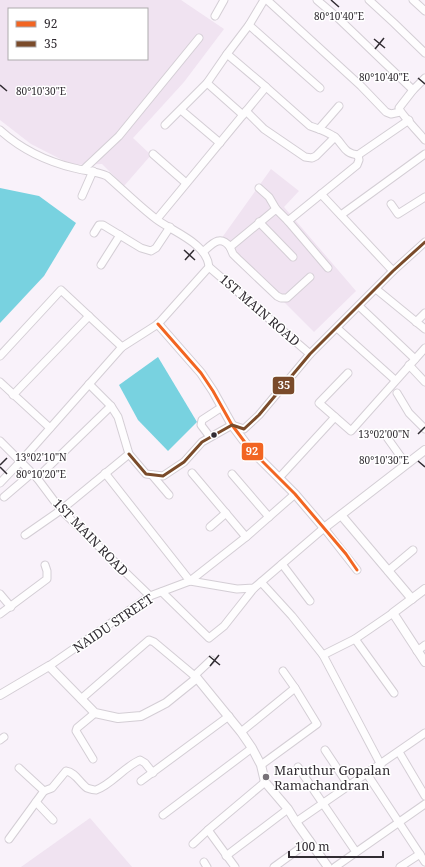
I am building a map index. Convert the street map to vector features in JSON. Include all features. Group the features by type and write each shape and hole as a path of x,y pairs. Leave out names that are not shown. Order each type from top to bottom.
{"street":[{"path":"215,16 224,0"},
{"path":"165,125 206,83 248,25 264,0"},
{"path":"267,0 361,86 386,112 391,114 400,112"},
{"path":"317,0 338,18 413,90"},
{"path":"369,0 425,53"},
{"path":"413,0 424,8"},
{"path":"248,25 320,88"},
{"path":"84,169 119,136 200,38"},
{"path":"227,54 310,126 335,137 349,154 358,155 409,120"},
{"path":"425,78 413,90 399,108 400,112 409,120 425,140"},
{"path":"206,83 264,129 305,157 312,158 316,156 335,137"},
{"path":"157,219 266,87"},
{"path":"319,129 339,106"},
{"path":"181,110 220,143"},
{"path":"0,130 18,145 37,155 75,168 93,171 107,176 157,219 189,239 209,259 209,267 158,324 122,347 0,483"},
{"path":"153,154 186,183"},
{"path":"341,215 425,154"},
{"path":"288,221 357,165 359,160 358,155"},
{"path":"82,196 93,171"},
{"path":"259,188 328,268"},
{"path":"321,194 393,271"},
{"path":"391,204 398,214 425,197"},
{"path":"230,247 276,209"},
{"path":"259,222 292,257"},
{"path":"94,233 101,224 141,248 151,251 156,248 170,227"},
{"path":"101,265 120,235"},
{"path":"203,252 216,241 221,240 226,242 238,259 277,296 281,298 288,298 310,277"},
{"path":"89,384 111,406 118,417 129,454 141,469 146,474 163,476 184,462 202,442 210,437 232,425 244,429 310,354 393,271 425,242"},
{"name":"1ST MAIN ROAD","path":"209,267 310,354"},
{"path":"376,289 425,329"},
{"path":"0,356 61,290 122,347"},
{"path":"359,306 415,358"},
{"path":"416,322 425,313"},
{"path":"13,395 89,316"},
{"path":"158,324 202,373 232,425 250,449 295,494 346,554 357,570"},
{"path":"337,328 395,380"},
{"path":"348,373 319,403 351,431 425,348"},
{"path":"409,365 425,382"},
{"path":"0,382 50,428"},
{"path":"397,394 409,413 425,429"},
{"path":"4,497 34,475 111,406"},
{"path":"210,437 201,425 202,420 222,407"},
{"path":"279,478 335,417"},
{"path":"386,436 406,464"},
{"name":"1ST MAIN ROAD","path":"0,441 34,475 61,510 150,596"},
{"path":"162,592 209,638 224,626 254,588 324,528 425,450"},
{"path":"25,535 61,510 129,454"},
{"path":"106,473 190,581 237,589 254,588"},
{"path":"192,473 246,537"},
{"path":"232,474 269,517"},
{"path":"152,475 169,495"},
{"path":"190,581 246,537 295,494"},
{"path":"210,527 226,513"},
{"path":"341,515 412,599"},
{"path":"388,571 413,550"},
{"path":"282,564 310,601"},
{"path":"0,614 47,579 47,571 45,566"},
{"name":"NAIDU STREET","path":"49,666 150,596 190,581"},
{"path":"261,582 292,616 323,655 381,764"},
{"path":"323,655 355,639 425,589"},
{"path":"0,594 11,607"},
{"path":"393,613 425,662"},
{"path":"355,639 394,693"},
{"path":"81,699 149,640 154,642 196,677 229,716 252,748 261,765 265,782 288,809 328,867"},
{"path":"417,651 425,645"},
{"path":"0,695 49,666 95,713 118,718 141,716 166,703 196,677 211,660"},
{"path":"261,765 318,724 283,671"},
{"path":"241,732 295,688"},
{"path":"93,759 76,731 77,728 95,713"},
{"path":"142,781 229,716"},
{"path":"296,822 425,734"},
{"path":"163,815 252,748"},
{"path":"325,750 350,786"},
{"path":"399,752 425,796"},
{"path":"9,839 44,791 52,788 66,771 71,772 82,784 92,790 96,790 107,784 125,769 140,760 146,763 153,773"},
{"path":"298,767 356,852"},
{"path":"19,768 44,791"},
{"path":"367,774 425,862"},
{"path":"193,844 265,782"},
{"path":"36,802 53,820"},
{"path":"335,867 425,804"},
{"path":"226,856 288,809"},
{"path":"208,830 235,867"},
{"path":"274,867 310,841"},
{"path":"400,867 420,854"}],"shaded area":[{"path":"0,0 181,0 224,29 184,82 133,138 151,155 124,186 102,164 72,165 31,144 0,120"},
{"path":"271,169 299,191 284,207 356,291 314,332 221,239"},
{"path":"90,818 132,867 21,867"}],"water":[{"path":"0,188 39,196 76,223 44,276 0,323"},
{"path":"158,357 197,422 168,451 138,420 119,385"}],"transit line":[{"name":"35","path":"129,454 146,474 163,476 184,462 202,442 232,425 244,429 259,415 310,354 393,271 425,242"},
{"name":"92","path":"158,324 201,373 232,425 250,449 295,494 346,554 357,570"}],"place":[{"name":"Maruthur Gopalan Ramachandran","path":"266,777"}]}
